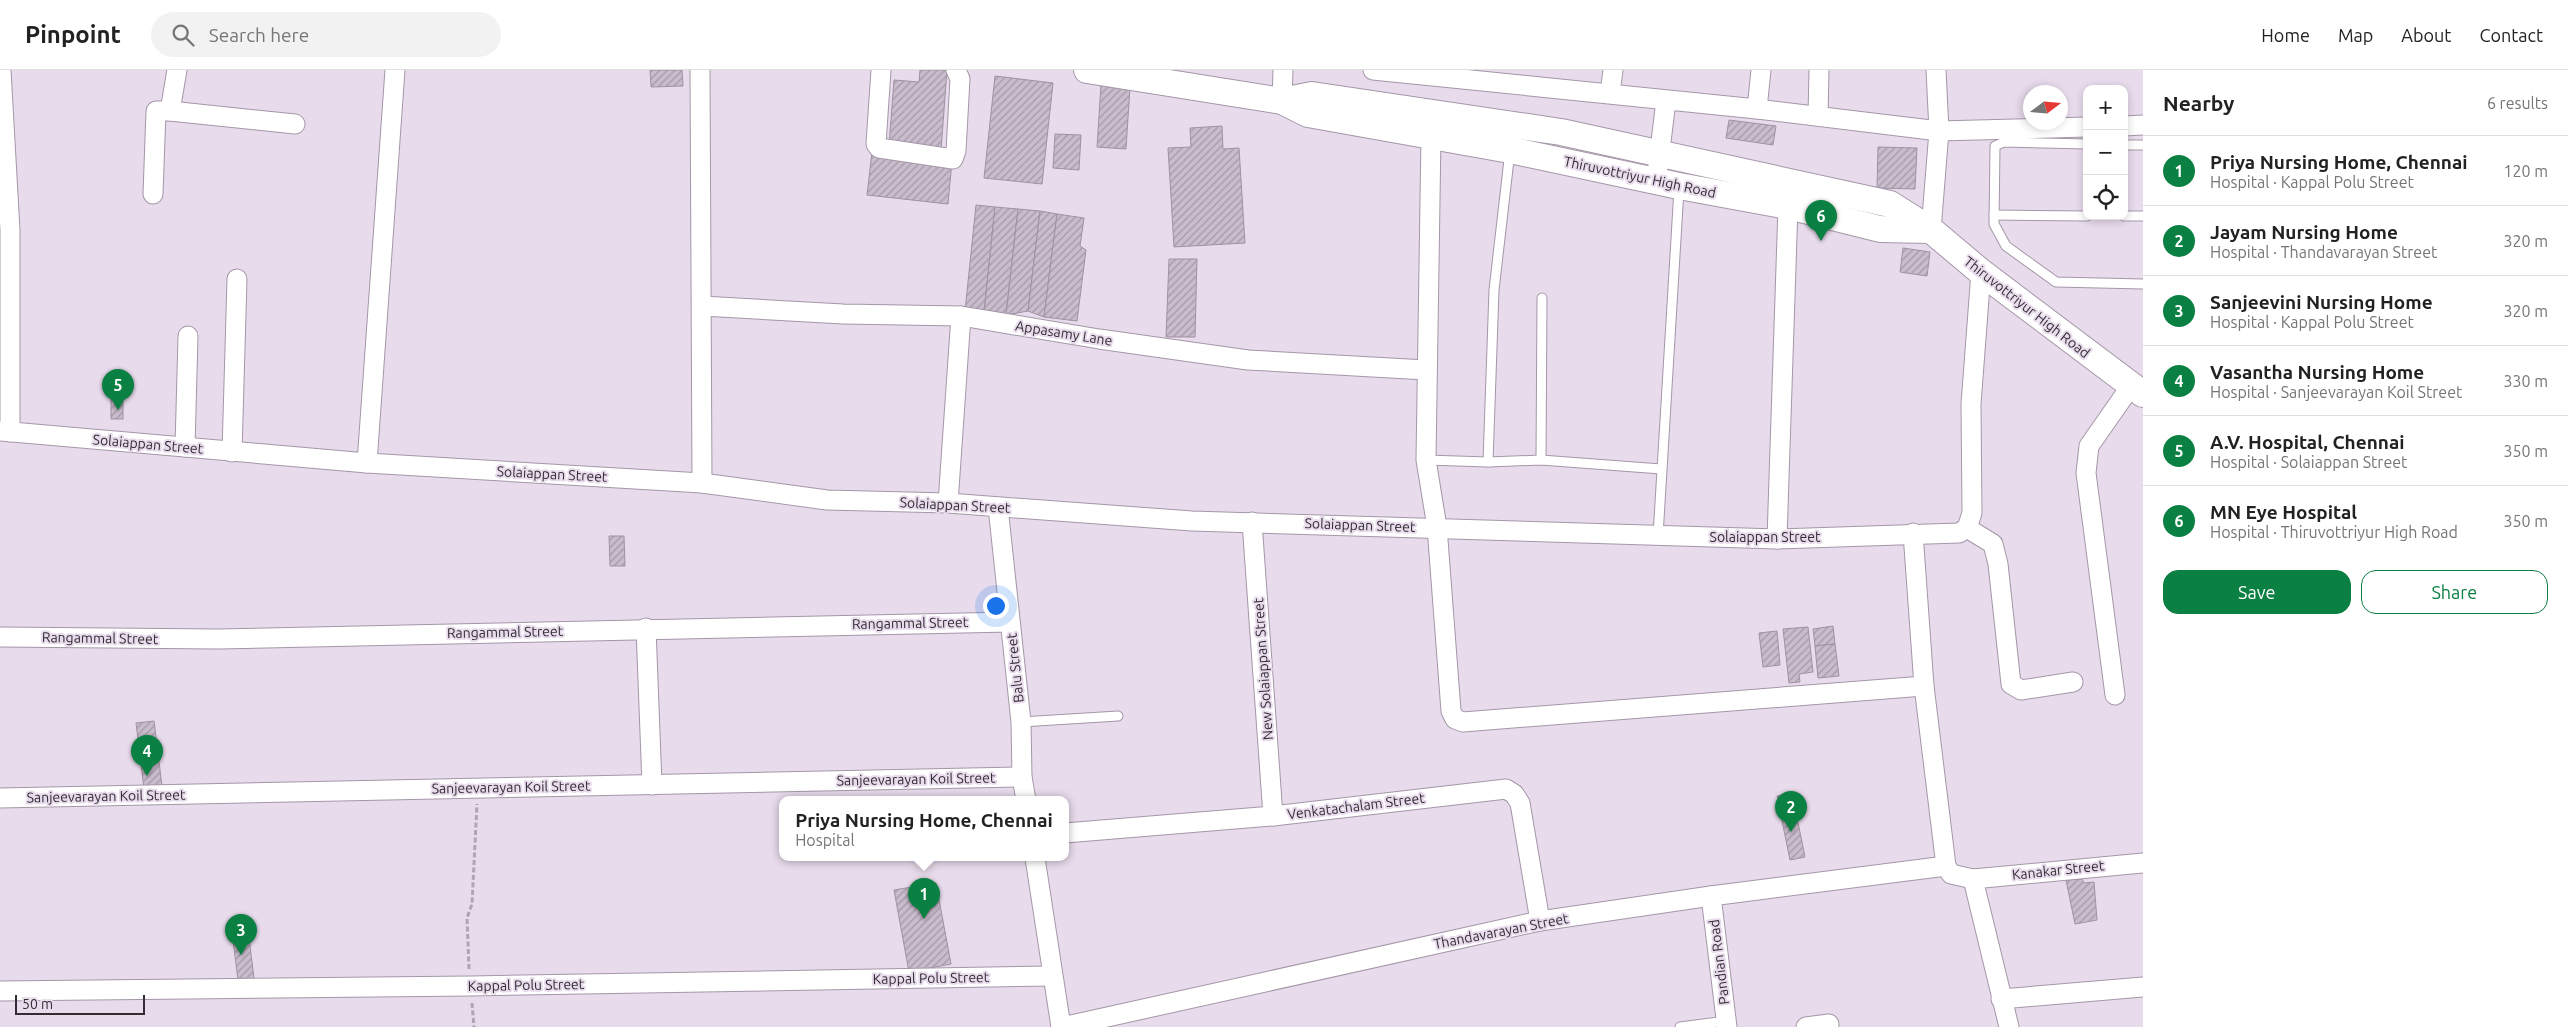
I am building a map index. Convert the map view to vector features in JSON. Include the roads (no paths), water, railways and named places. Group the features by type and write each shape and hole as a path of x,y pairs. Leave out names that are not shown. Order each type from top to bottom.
{"main road":[{"name":"Thiruvottriyur High Road","path":"1086,70 1282,101 1308,114 1510,150 1668,184 1788,206 1880,229 1931,230 1981,272 2137,390"},
{"path":"1282,101 1312,95 1561,132 1890,204 1931,230"}],"street":[{"path":"1,70 10,230 5,432"},
{"path":"170,111 177,70"},
{"path":"367,463 395,70"},
{"path":"700,70 702,483"},
{"path":"881,70 876,144 879,148 953,158 956,151 960,79 957,70"},
{"path":"1282,101 1283,70"},
{"path":"1373,70 1496,76 1666,101 1757,108 1939,131 2083,127"},
{"path":"1610,93 1613,70"},
{"path":"1757,108 1760,70"},
{"path":"1818,116 1819,70"},
{"path":"1931,230 1939,131 1936,70"},
{"path":"1666,101 1660,153 1668,184"},
{"path":"153,194 156,111 295,124"},
{"path":"2128,126 2143,125"},
{"path":"1431,136 1426,460 1437,527 1451,711 1455,719 1463,722 1924,686"},
{"path":"1777,539 1788,206"},
{"path":"1981,272 1971,404 1972,513 1967,528 1993,544 1998,564 2011,684 2021,690 2073,682"},
{"path":"232,452 237,279"},
{"name":"Appasamy Lane","path":"702,306 843,314 961,316 1099,339 1248,360 1426,370"},
{"path":"948,503 961,316"},
{"path":"185,447 188,336"},
{"path":"2115,695 2086,473 2089,446 2137,390"},
{"name":"Solaiappan Street","path":"5,432 367,463 702,483 827,500 948,503 1192,521 1437,527 1777,539 1959,533 1967,528"},
{"name":"Balu Street","path":"998,507 1021,722 1022,777 1025,796"},
{"name":"New Solaiappan Street","path":"1252,522 1273,816"},
{"path":"1913,534 1924,686 1946,866 1951,874 1974,880 2008,1027"},
{"name":"Rangammal Street","path":"0,637 218,639 646,628 1010,622"},
{"path":"646,628 652,785"},
{"name":"Sanjeevarayan Koil Street","path":"0,798 1022,777"},
{"name":"Venkatachalam Street","path":"1069,833 1273,816 1506,789 1514,794 1520,804 1540,921"},
{"path":"1036,861 1061,1027"},
{"name":"Kanakar Street","path":"1974,880 2143,862"},
{"name":"Thandavarayan Street","path":"1061,1027 1540,921 1711,896 1946,866"},
{"name":"Pandian Road","path":"1711,896 1727,1024"},
{"name":"Kappal Polu Street","path":"0,991 471,986 1052,976"},
{"path":"2002,999 2143,987"},
{"path":"1806,1027 1829,1024"}],"lane":[{"path":"2083,144 2004,142 1995,146 1994,224 2006,246 2056,282 2143,284"},
{"path":"2128,145 2143,145"},
{"path":"1488,462 1494,290 1510,150"},
{"path":"1658,536 1668,184"},
{"path":"1994,215 2083,216"},
{"path":"2128,216 2143,216"},
{"path":"1541,460 1542,298"},
{"path":"1426,460 1488,462 1541,460 1661,468"},
{"path":"1021,722 1118,716"},
{"path":"1680,1027 1727,1024"}],"place":[{"name":"MN Eye Hospital","path":"1821,241"},
{"name":"A.V. Hospital, Chennai","path":"118,410"},
{"name":"Vasantha Nursing Home","path":"147,776"},
{"name":"Jayam Nursing Home","path":"1791,832"},
{"name":"Priya Nursing Home, Chennai","path":"924,919"},
{"name":"Sanjeevini Nursing Home","path":"241,955"}]}
